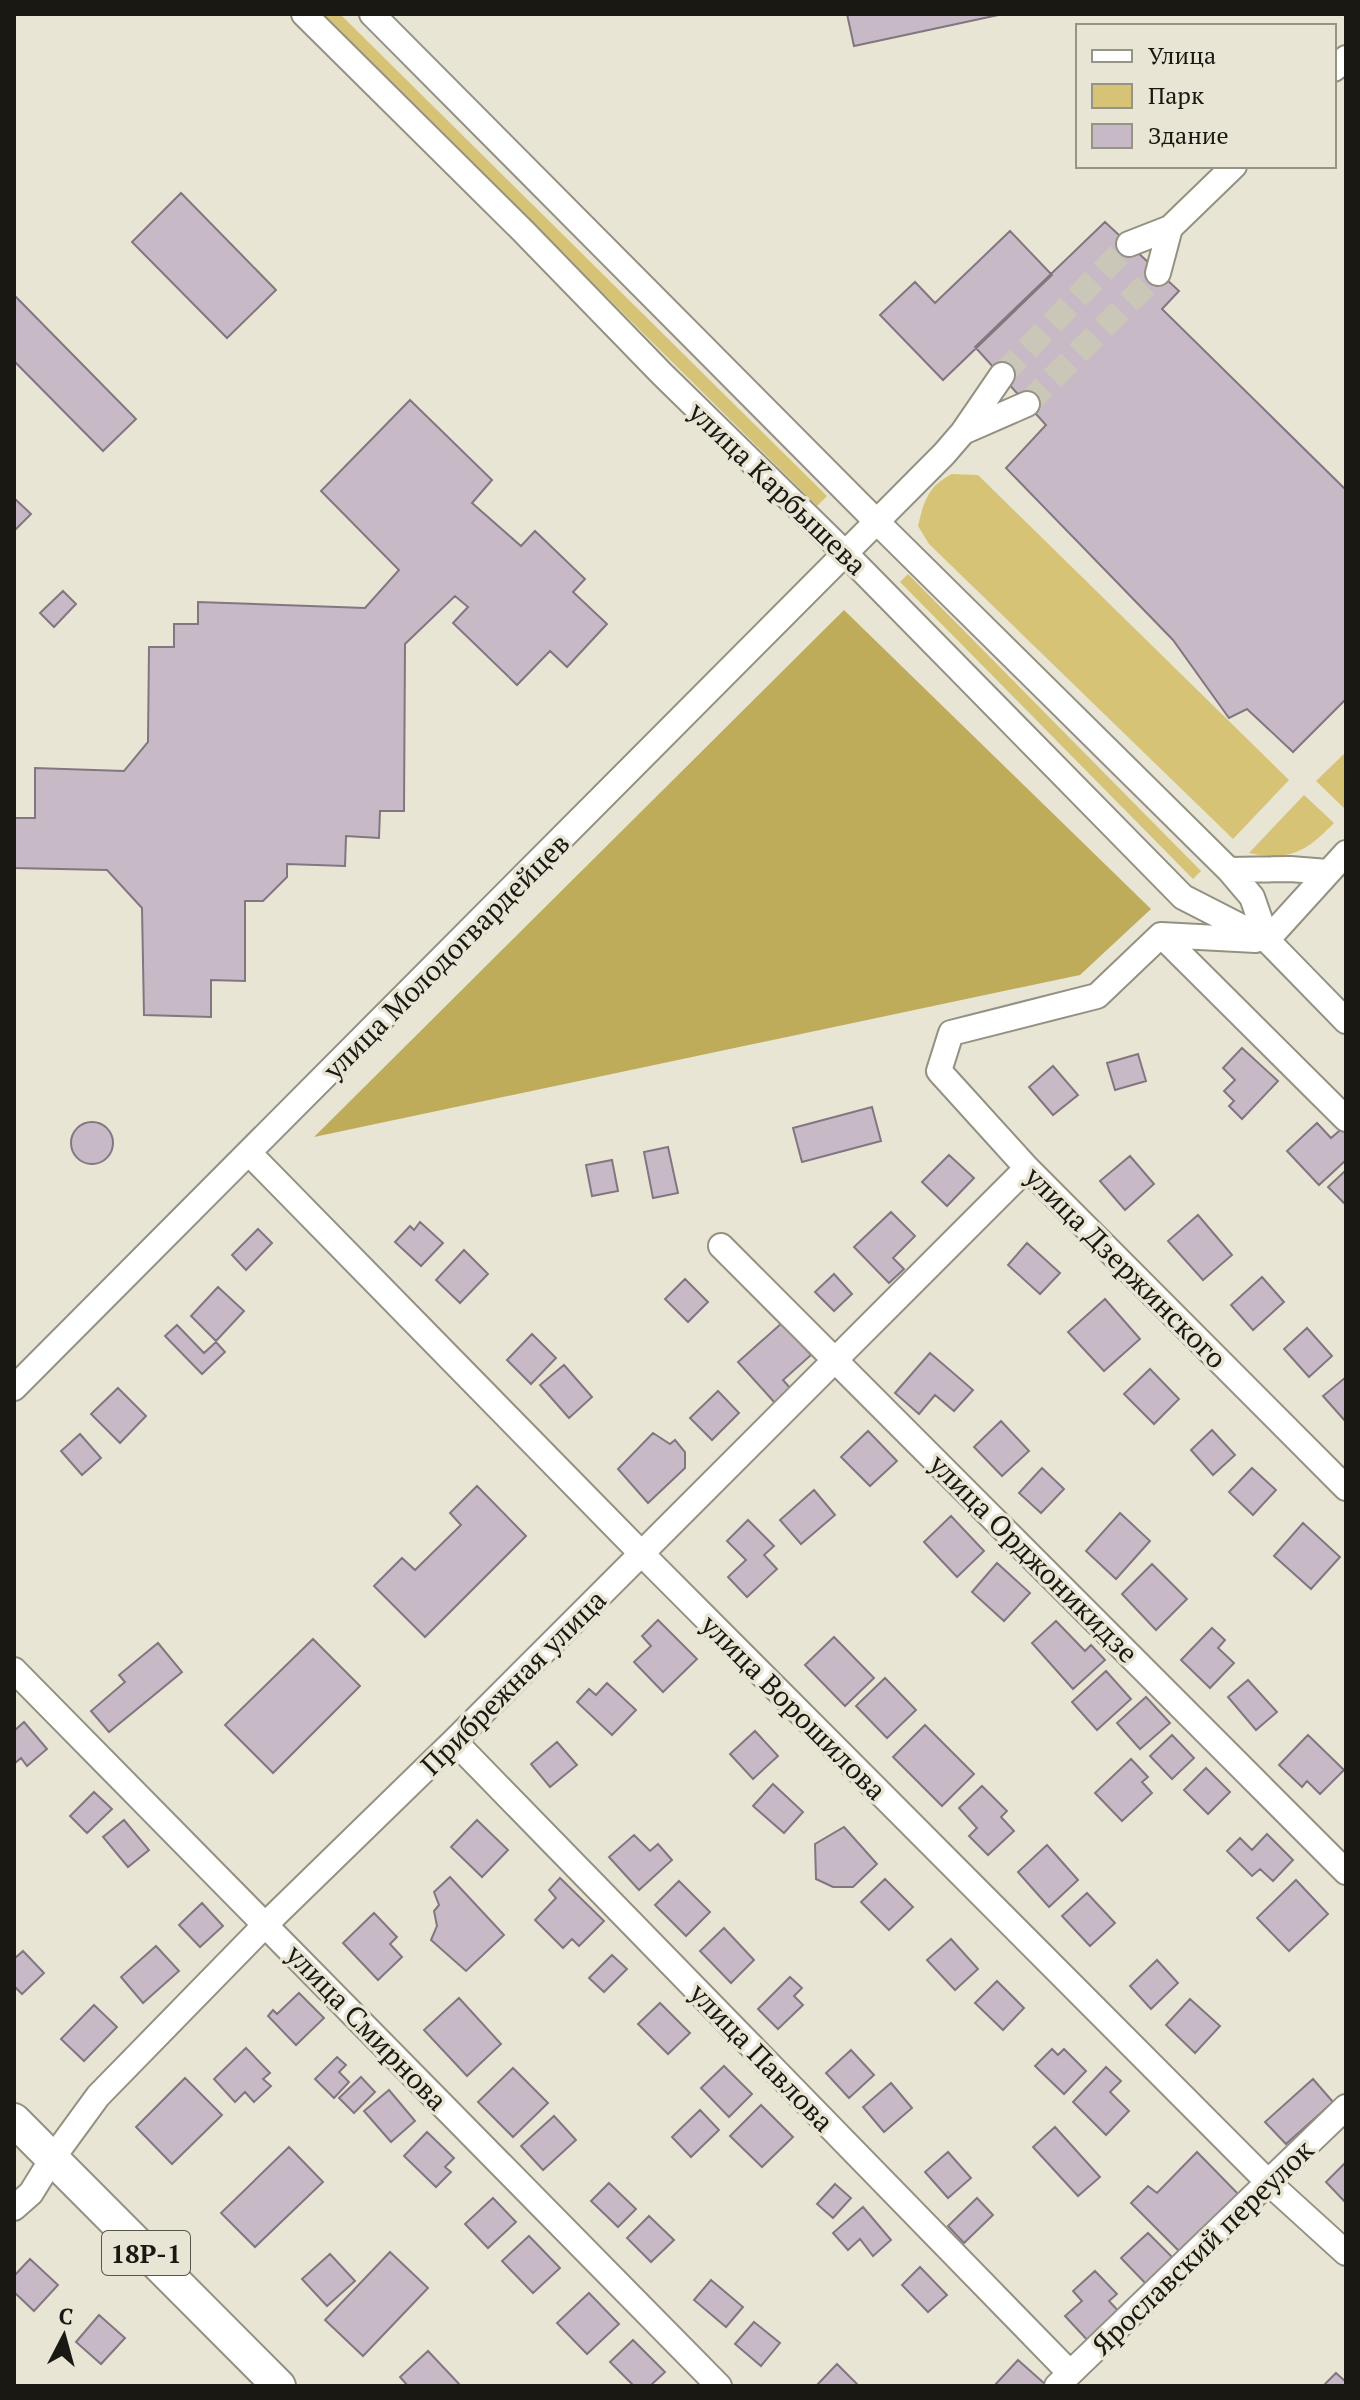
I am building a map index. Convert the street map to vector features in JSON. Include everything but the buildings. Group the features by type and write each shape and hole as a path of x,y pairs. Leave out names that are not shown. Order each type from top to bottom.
{"main road":[{"name":"18Р-1","path":"14,2120 279,2386"}],"street":[{"name":"улица Карбышева","path":"304,14 846,554 1183,897 1267,940 1346,1021"},
{"name":"улица Карбышева","path":"372,14 877,522 1229,870 1252,897 1267,940"},
{"path":"1129,244 1170,228 1232,168"},
{"path":"1158,273 1170,228"},
{"path":"963,432 1002,375"},
{"path":"963,432 1027,404"},
{"name":"улица Молодогвардейцев","path":"14,1388 846,554 963,432"},
{"path":"1161,935 1267,940 1346,853"},
{"path":"1229,870 1328,872"},
{"path":"1161,935 1346,1119"},
{"name":"улица Дзержинского","path":"1161,935 1097,996 951,1033 939,1071 1027,1168 1346,1488"},
{"name":"улица Ворошилова","path":"249,1153 641,1553 1269,2183 1346,2253"},
{"name":"Прибрежная улица","path":"14,2208 31,2193 98,2096 266,1924 454,1741 1027,1168"},
{"name":"улица Орджоникидзе","path":"721,1246 1346,1872"},
{"name":"улица Смирнова","path":"14,1670 719,2386"},
{"name":"улица Павлова","path":"454,1741 1064,2380"},
{"name":"Ярославский переулок","path":"1064,2380 1346,2107"}],"green space":[{"path":"322,14 340,14 827,496 817,506"},
{"path":"952,474 978,475 1289,780 1233,839 929,544 918,526 922,509 932,489"},
{"path":"908,574 1201,871 1193,879 900,582"},
{"path":"1346,752 1346,810 1316,781"},
{"path":"1304,795 1334,823 1315,841 1296,852 1275,856 1249,853"}],"shaded area":[{"path":"844,610 1151,909 1080,975 314,1137"}],"tunnel":[{"path":"1002,375 1129,244"},
{"path":"1027,404 1158,273"}]}
